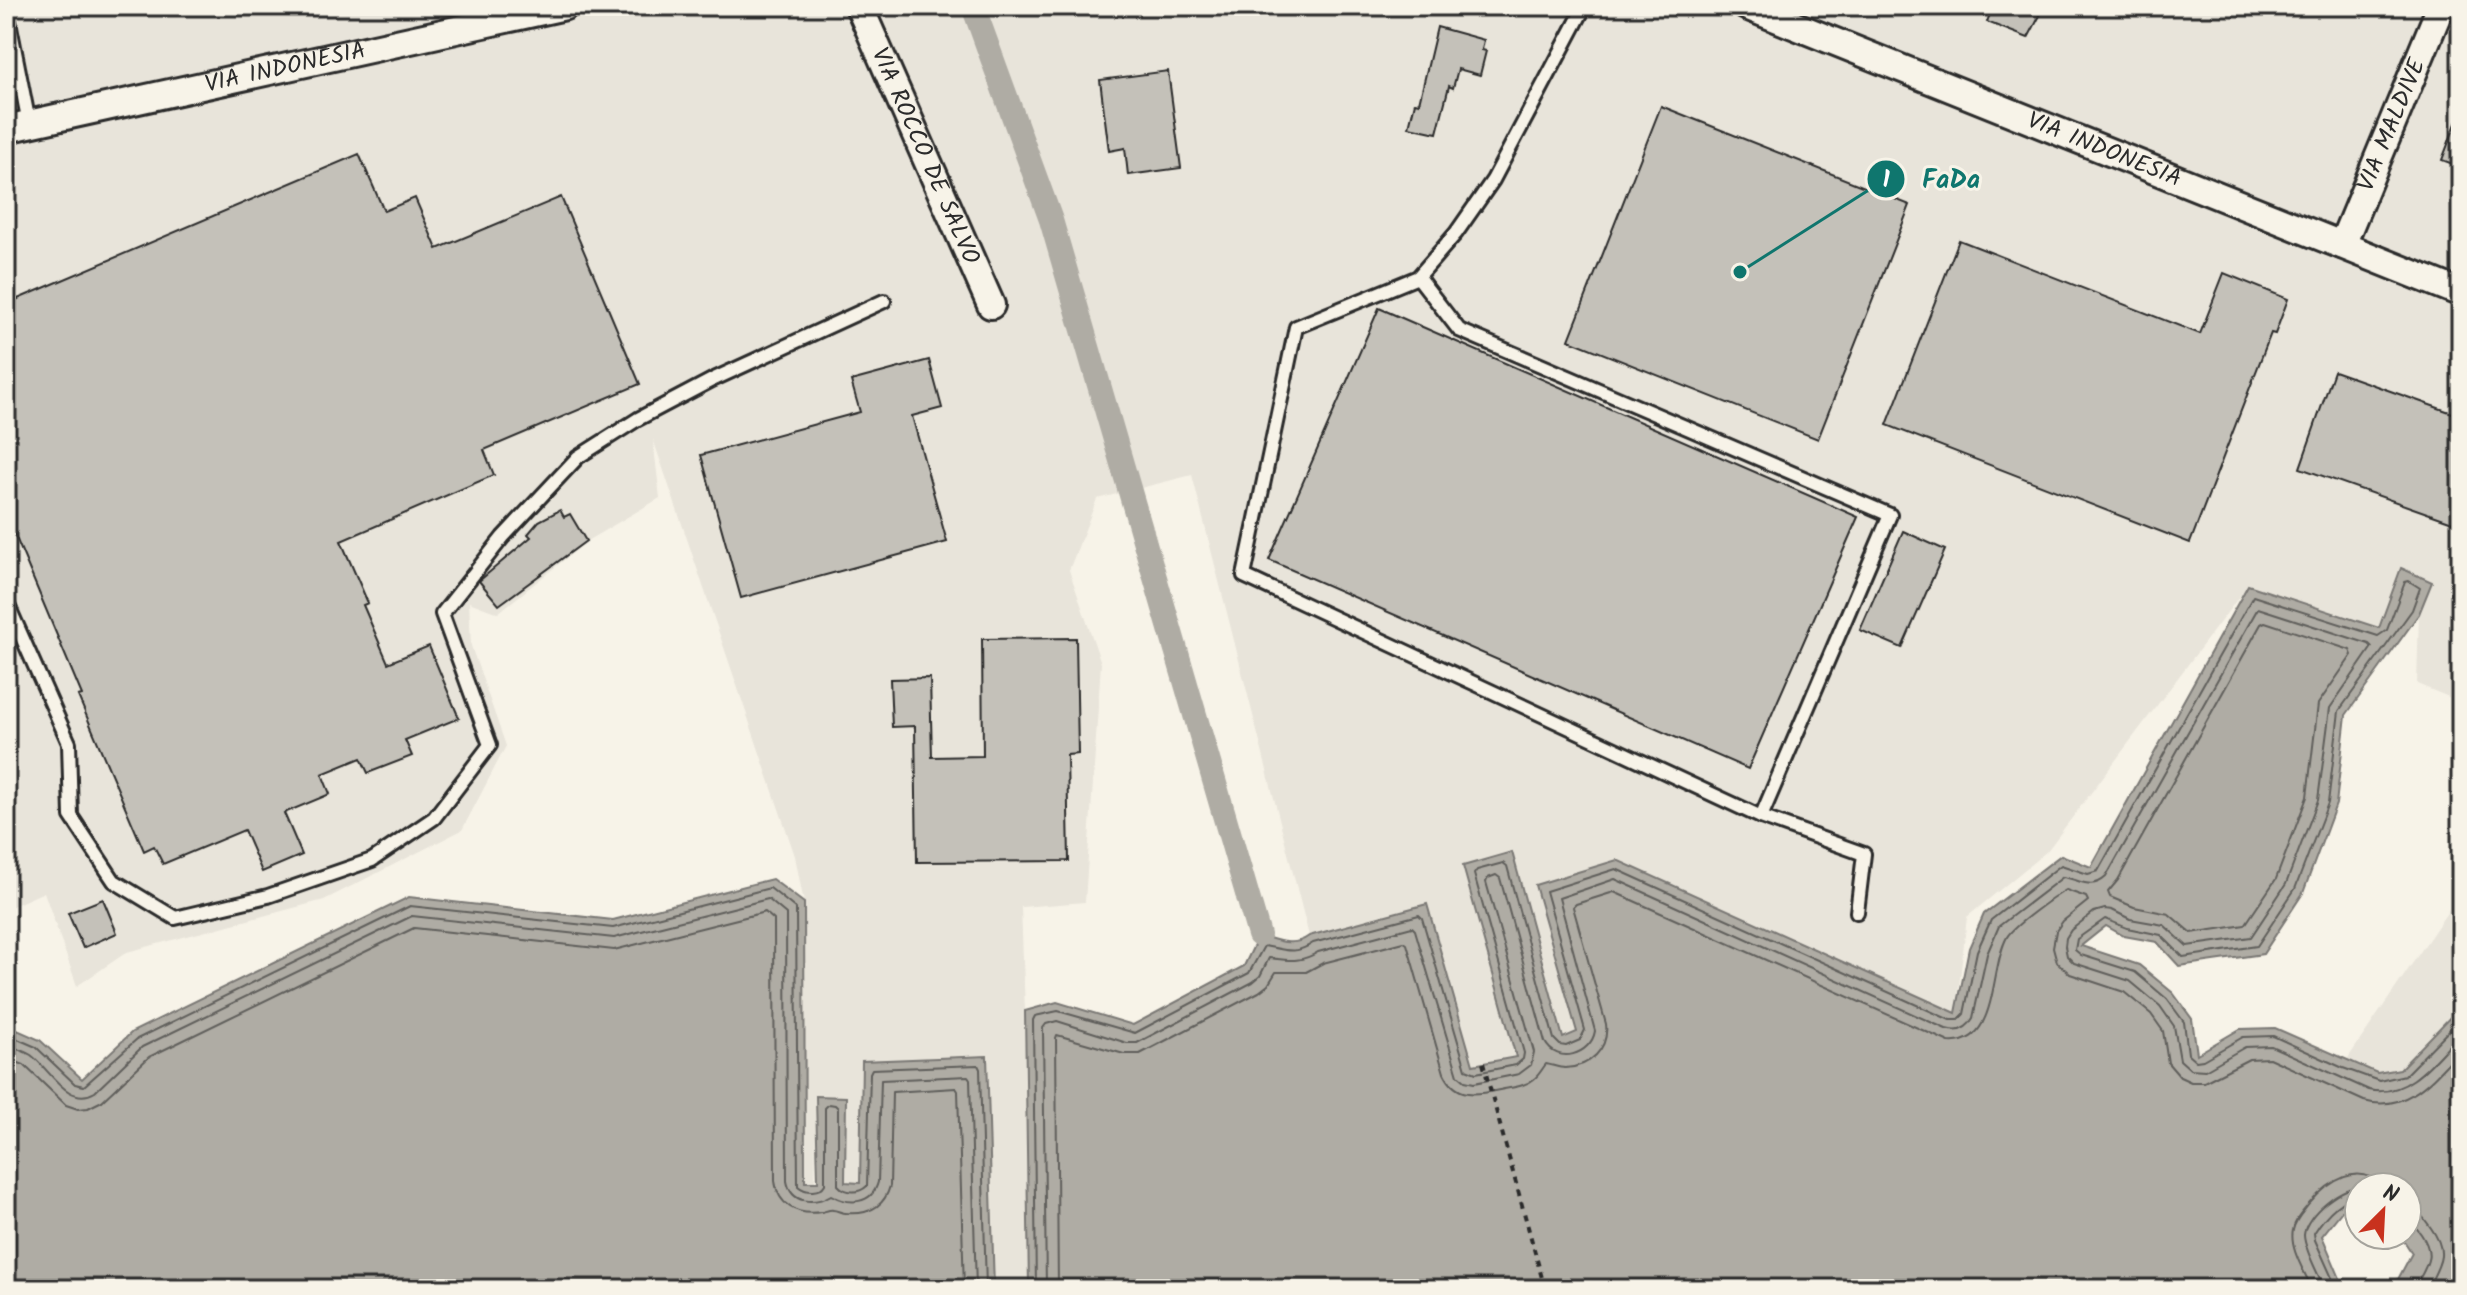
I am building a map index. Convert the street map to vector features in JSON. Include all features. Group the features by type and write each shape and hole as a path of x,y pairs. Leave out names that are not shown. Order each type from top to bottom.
{"street":[{"name":"VIA INDONESIA","path":"17,126 565,6"},
{"name":"VIA ROCCO DE SALVO","path":"859,6 991,305"},
{"name":"VIA INDONESIA","path":"1746,6 2461,293"},
{"name":"VIA MALDIVE","path":"2342,245 2441,6"}],"lane":[{"path":"6,6 17,126"},
{"path":"1585,6 1493,180 1456,233 1418,277 1296,327 1244,576 1761,817 1864,854 1857,912"},
{"path":"1418,277 1459,330 1890,515 1761,817"},
{"path":"6,601 69,743 71,816 114,881 175,918 268,896 372,860 434,818 490,745 442,614 503,537 578,457 638,419 712,380 884,301"}],"path":[{"path":"1483,1063 1545,1289"}],"shaded area":[{"path":"6,6 2461,6 2461,702 2417,684 2419,614 2432,583 2401,568 2379,628 2248,585 2047,851 1967,917 1956,1014 1617,860 1535,885 1577,1033 1563,1038 1512,852 1463,866 1516,1056 1473,1065 1427,904 1309,936 1192,475 1097,499 1069,570 1101,663 1085,902 1021,907 1029,1289 994,1289 987,1056 860,1183 845,1183 846,1097 817,1096 815,1183 805,1183 804,903 795,856 653,439 660,498 590,539 498,613 469,602 471,646 506,746 462,830 324,900 127,952 77,986 44,892 6,909"},
{"path":"2461,892 2461,1006 2400,1069 2377,1073 2346,1061"}],"water":[{"path":"2401,568 2432,582 2419,614 2346,715 2336,804 2303,893 2263,954 2179,966 2157,942 2124,936 2106,926 2081,946 2139,965 2173,993 2192,1019 2197,1054 2240,1029 2275,1028 2377,1073 2400,1069 2461,1006 2461,1289 2385,1289 2396,1283 2411,1251 2423,1251 2423,1171 2343,1171 2343,1210 2322,1236 2342,1283 2359,1289 1029,1289 1025,1011 1057,1002 1133,1025 1244,966 1259,935 1297,942 1427,904 1473,1065 1516,1057 1463,866 1512,852 1563,1038 1577,1032 1535,885 1617,860 1956,1013 1969,948 1984,914 2061,855 2091,867 2248,585 2379,628"},
{"path":"772,879 804,903 805,1182 818,1182 816,1096 846,1097 845,1182 860,1183 862,1061 987,1056 994,1289 6,1289 6,1025 40,1040 82,1079 132,1032 409,897 613,920"}],"building":[{"path":"1993,6 2045,6 2028,38 1987,22"},
{"path":"1437,27 1484,40 1482,50 1486,51 1480,75 1458,69 1453,88 1449,86 1437,133 1409,127 1415,102 1419,103"},
{"path":"1168,71 1181,168 1128,175 1125,148 1109,151 1100,80"},
{"path":"1661,106 1910,205 1818,439 1569,340"},
{"path":"2461,113 2461,167 2442,160"},
{"path":"359,154 384,211 415,198 437,249 561,197 640,384 484,450 494,475 341,541 368,603 363,605 388,663 429,646 459,718 405,740 412,756 368,773 361,758 322,774 330,794 284,813 302,855 262,872 244,830 163,864 154,846 144,851 6,514 6,432 14,429 6,411 6,304"},
{"path":"1959,240 2200,334 2224,273 2288,299 2275,334 2271,333 2190,543 1887,425"},
{"path":"1379,308 1858,517 1748,769 1269,560"},
{"path":"929,360 942,408 912,416 947,542 741,598 701,455 860,412 851,381"},
{"path":"2334,371 2461,416 2461,525 2300,468"},
{"path":"560,510 564,517 570,514 586,541 499,605 479,581 531,537 528,534 539,521"},
{"path":"1903,531 1945,550 1902,648 1860,630"},
{"path":"1076,638 1078,754 1067,755 1069,861 917,862 915,726 892,727 890,679 930,678 932,757 983,756 982,639"},
{"path":"103,899 117,933 83,948 68,913"}],"waterway":[{"path":"973,6 1051,220 1259,935"}],"place":[{"name":"FaDa","path":"1740,272"}]}
